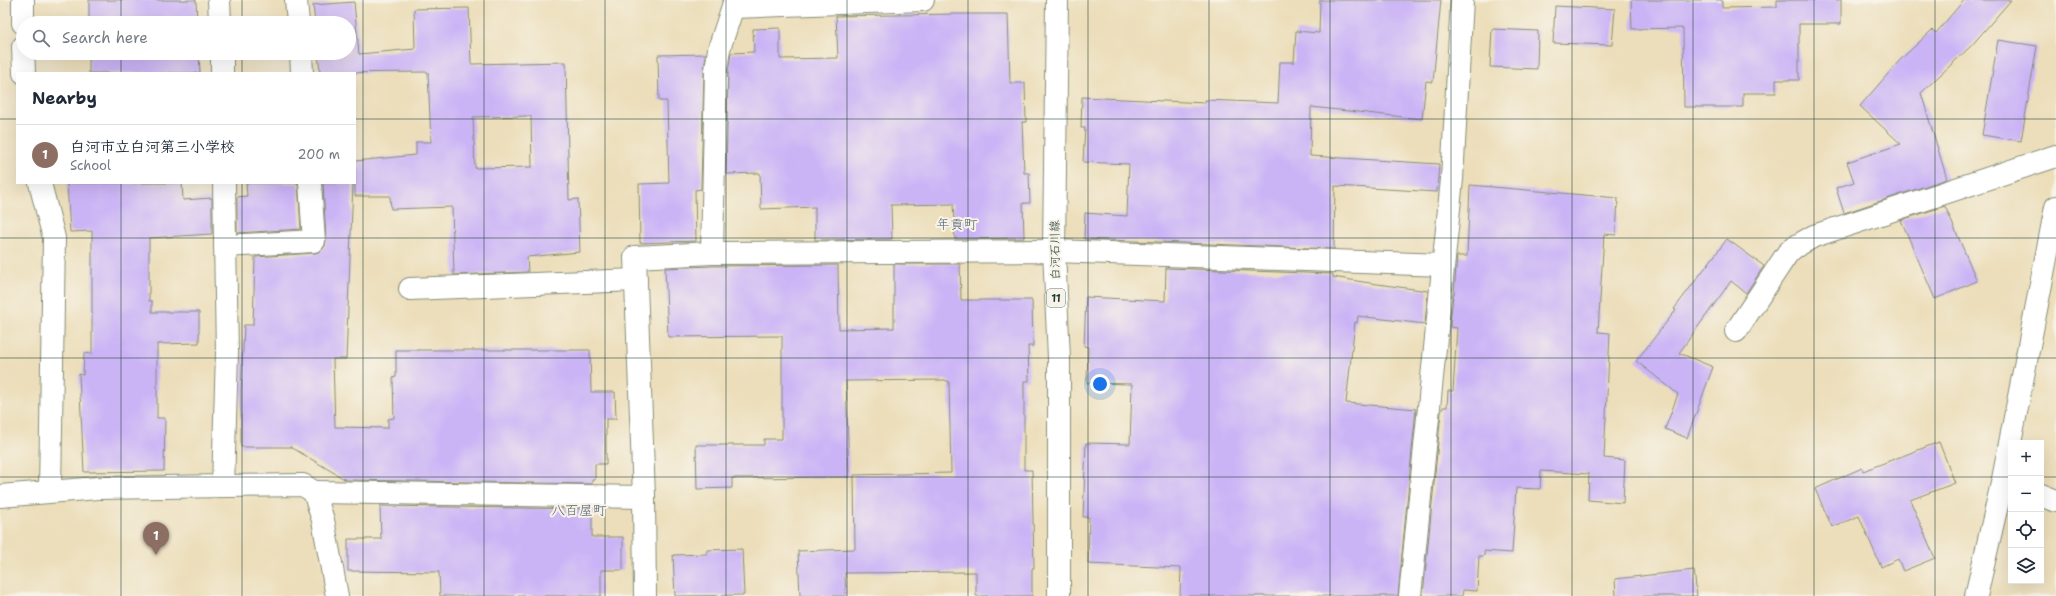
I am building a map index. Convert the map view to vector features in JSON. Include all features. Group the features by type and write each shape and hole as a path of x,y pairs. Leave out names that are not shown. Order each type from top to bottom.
{"street":[{"path":"23,0 23,16"},
{"path":"219,0 220,16"},
{"path":"296,0 297,16"},
{"path":"712,253 716,70 719,50 734,4 923,0"},
{"name":"白河石川線","path":"1057,0 1054,251 1058,358 1059,596"},
{"path":"1410,596 1452,180 1462,0"},
{"path":"24,60 24,72"},
{"path":"222,60 222,72"},
{"path":"301,60 302,72"},
{"path":"1736,331 1788,254 1793,248 1814,236 2056,156"},
{"path":"40,184 54,238 50,492"},
{"path":"223,486 227,352 224,184"},
{"path":"225,246 314,241 310,184"},
{"path":"1976,596 2007,480 2056,207"},
{"path":"645,596 644,497 635,257 712,253 1054,251 1443,265"},
{"path":"410,289 636,280"},
{"path":"0,496 98,488 303,485 314,492 644,497"},
{"path":"314,492 323,520 337,596"},
{"path":"2044,496 2056,501"}],"building":[{"path":"89,0 196,0 197,16 89,16"},
{"path":"1320,0 1441,0 1433,82 1426,81 1422,119 1311,107 1310,156 1439,164 1437,192 1335,186 1334,249 1084,239 1085,213 1127,216 1129,164 1083,162 1085,128 1081,128 1082,97 1205,103 1205,100 1278,103 1280,62 1294,62 1296,31 1319,33"},
{"path":"1631,0 1722,0 1722,8 1777,7 1777,0 1841,0 1841,24 1799,24 1799,80 1776,80 1776,93 1743,93 1743,107 1684,107 1683,28 1632,29"},
{"path":"1964,0 2011,0 1972,45 1921,93 1947,179 1844,213 1836,188 1854,182 1847,162 1901,144 1860,106 1900,60 1932,30 1936,33"},
{"path":"354,2 355,16 314,16 313,5"},
{"path":"1555,6 1615,9 1612,45 1553,43"},
{"path":"469,8 471,64 566,62 569,200 578,199 580,252 527,257 528,272 454,275 452,207 391,209 390,196 355,196 356,161 416,155 416,142 431,142 428,72 320,72 319,60 356,60 356,23 359,54 415,49 414,9","holes":["531,116 532,167 475,168 473,117"]},
{"path":"1008,14 1010,83 1025,83 1026,122 1022,122 1024,173 1029,173 1030,203 1023,203 1024,238 955,239 953,204 891,205 892,239 815,240 815,207 761,209 760,173 726,174 728,71 731,53 754,52 753,29 780,28 780,59 838,58 836,16"},
{"path":"1492,29 1538,31 1537,69 1490,67"},
{"path":"1998,40 2037,46 2021,141 1982,135"},
{"path":"706,54 704,70 701,189 695,190 696,241 640,243 639,184 669,183 667,101 659,101 658,55"},
{"path":"89,60 199,60 200,72 89,72"},
{"path":"67,184 182,184 183,200 212,198 212,234 149,238 149,301 152,301 152,312 199,312 199,343 157,344 157,418 165,418 164,471 84,472 79,374 83,375 84,353 92,354 92,231 70,232"},
{"path":"246,184 298,184 301,229 237,233 237,197 247,196"},
{"path":"323,184 353,184 346,359 333,359 335,427 388,428 388,419 394,418 393,378 396,377 396,350 590,350 591,392 615,392 616,419 606,419 606,464 595,464 595,480 592,480 592,484 346,480 291,447 241,447 241,390 244,325 253,325 255,257 315,253 321,251 325,246"},
{"path":"1470,185 1618,198 1616,235 1604,234 1598,332 1610,333 1604,458 1625,460 1623,503 1588,500 1589,474 1541,471 1540,489 1516,488 1512,553 1484,551 1484,556 1479,556 1477,591 1463,590 1462,596 1423,596 1441,412 1443,407 1447,407 1448,391 1453,391 1457,328 1450,327 1457,256 1467,256"},
{"path":"1945,206 1977,281 1935,299 1901,220"},
{"path":"1727,239 1764,266 1746,293 1731,281 1679,353 1713,367 1687,438 1665,429 1678,394 1636,361 1676,310 1674,309"},
{"path":"894,264 960,264 961,300 1032,300 1033,346 1028,346 1029,381 1024,381 1024,470 1032,470 1034,568 1032,568 1032,596 976,596 976,572 845,573 846,596 800,596 798,551 855,549 854,475 951,473 949,382 945,380 846,381 849,477 732,478 732,488 697,489 696,445 764,445 764,439 782,439 782,336 668,337 665,268 838,265 839,329 894,328"},
{"path":"1166,268 1333,274 1333,277 1428,291 1425,324 1358,316 1357,323 1355,322 1346,403 1416,409 1398,596 1180,596 1181,568 1088,564 1089,517 1083,517 1086,443 1130,444 1132,384 1087,383 1088,347 1084,346 1086,297 1165,301"},
{"path":"1939,442 1955,483 1910,500 1935,558 1903,571 1898,559 1881,567 1859,516 1832,527 1815,489 1862,468 1863,471"},
{"path":"380,506 592,509 592,537 623,537 623,570 601,570 601,596 440,596 439,572 348,571 348,539 381,539"},
{"path":"742,549 744,595 675,596 673,555 707,554 707,550"},
{"path":"1694,570 1697,596 1616,596 1615,579"}],"place":[{"name":"白河市立白河第三小学校","path":"156,555"}],"district":[{"name":"年貢町","path":"957,224"},
{"name":"八百屋町","path":"579,510"}]}
